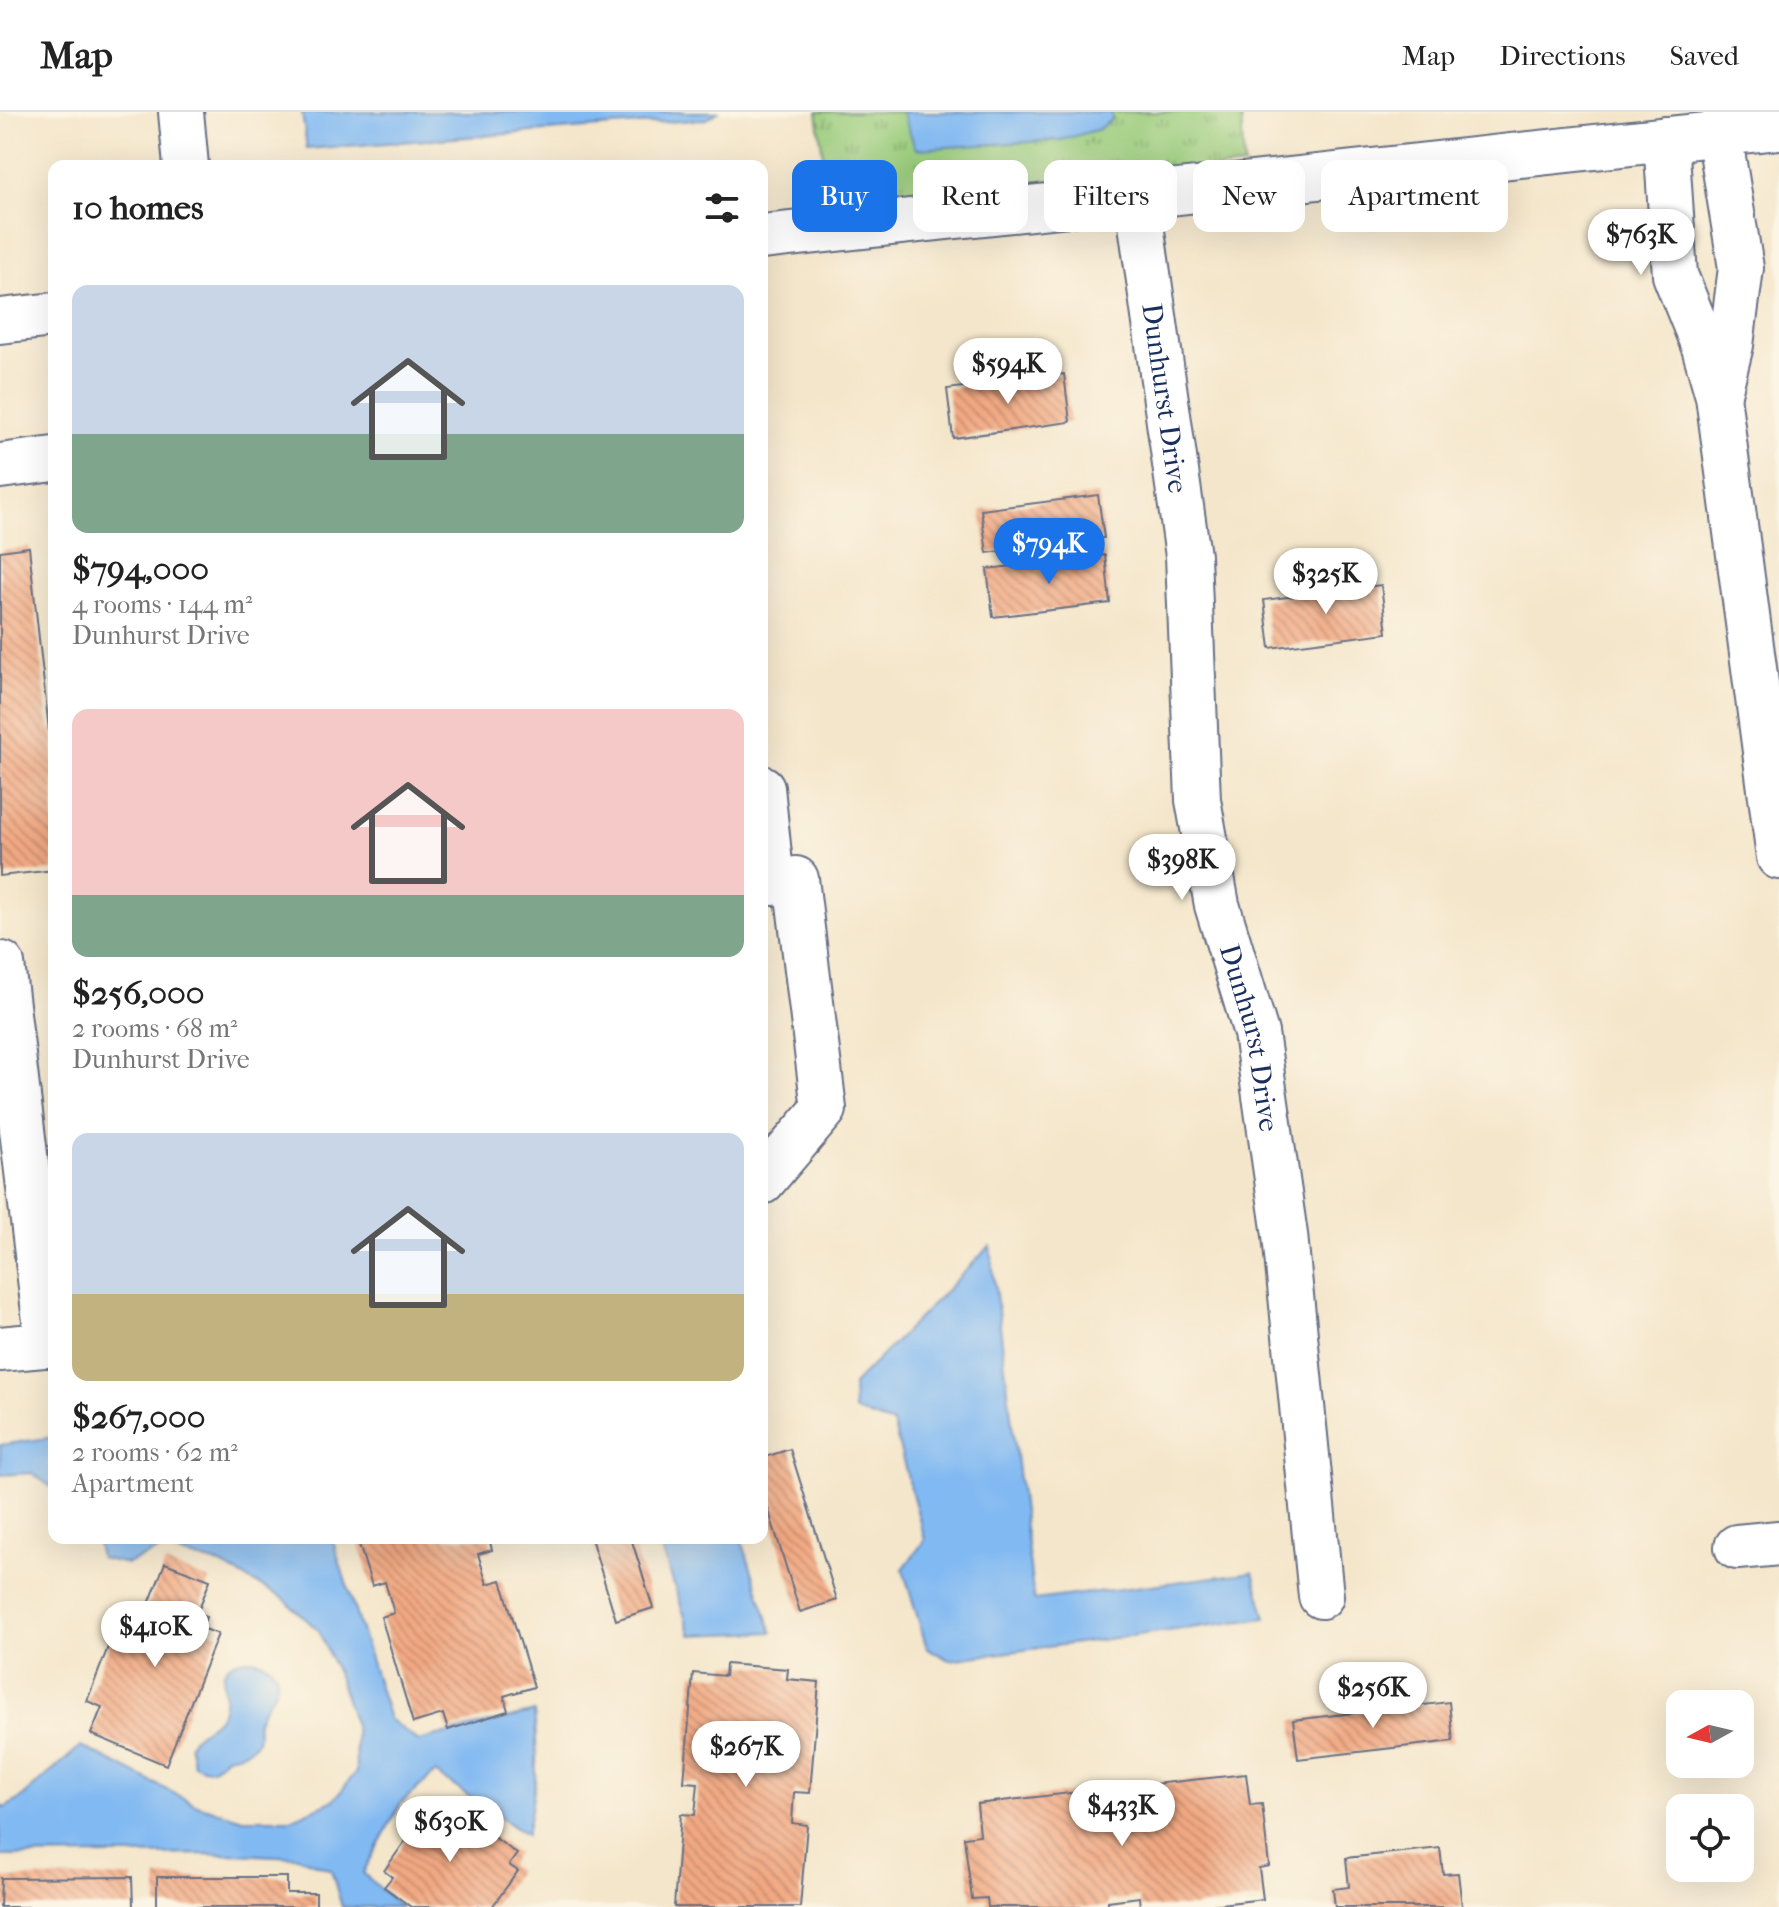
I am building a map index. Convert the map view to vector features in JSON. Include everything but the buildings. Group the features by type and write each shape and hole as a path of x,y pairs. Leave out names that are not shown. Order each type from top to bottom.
{"street":[{"path":"181,112 185,160"},
{"path":"1177,192 1779,127"},
{"path":"1718,396 1731,345 1741,268 1719,133"},
{"path":"1666,139 1675,275 1704,347 1718,396 1779,857"},
{"path":"768,236 1044,206"},
{"name":"Dunhurst Drive","path":"1142,232 1188,556 1198,800 1217,905 1256,1033 1285,1235 1321,1596"},
{"path":"0,321 48,316"},
{"path":"0,466 48,460"},
{"path":"768,883 796,879 824,1109 768,1175"},
{"path":"0,964 48,1321"},
{"path":"0,1349 48,1344"}],"green space":[{"path":"817,112 1241,112 1244,160 1193,160 1193,170 1177,172 1177,160 1044,160 1044,183 1028,184 1028,160 913,160 913,194 897,195 897,160 823,160"}],"water":[{"path":"302,112 718,112 707,119 307,149"},
{"path":"902,112 1111,112 1112,119 1099,129 1061,140 916,149"},
{"path":"990,1246 1034,1600 1253,1572 1266,1618 949,1660 927,1648 903,1569 925,1540 893,1424 854,1411 853,1385"},
{"path":"48,1438 48,1485 32,1473 0,1475 0,1445"},
{"path":"97,1544 334,1544 389,1719 418,1741 534,1712 536,1774 526,1835 435,1773 401,1803 363,1873 401,1907 342,1907 331,1870 298,1857 232,1854 0,1856 0,1805 4,1808 19,1800 81,1746 197,1805 243,1819 291,1819 334,1800 356,1772 355,1726 319,1631 282,1597 219,1564 162,1549 127,1564 100,1558"},
{"path":"660,1544 743,1544 772,1632 691,1635"},
{"path":"247,1659 267,1665 276,1674 277,1680 273,1694 259,1717 256,1742 245,1751 226,1756 211,1768 203,1768 193,1763 189,1744 221,1714 227,1667"}]}
